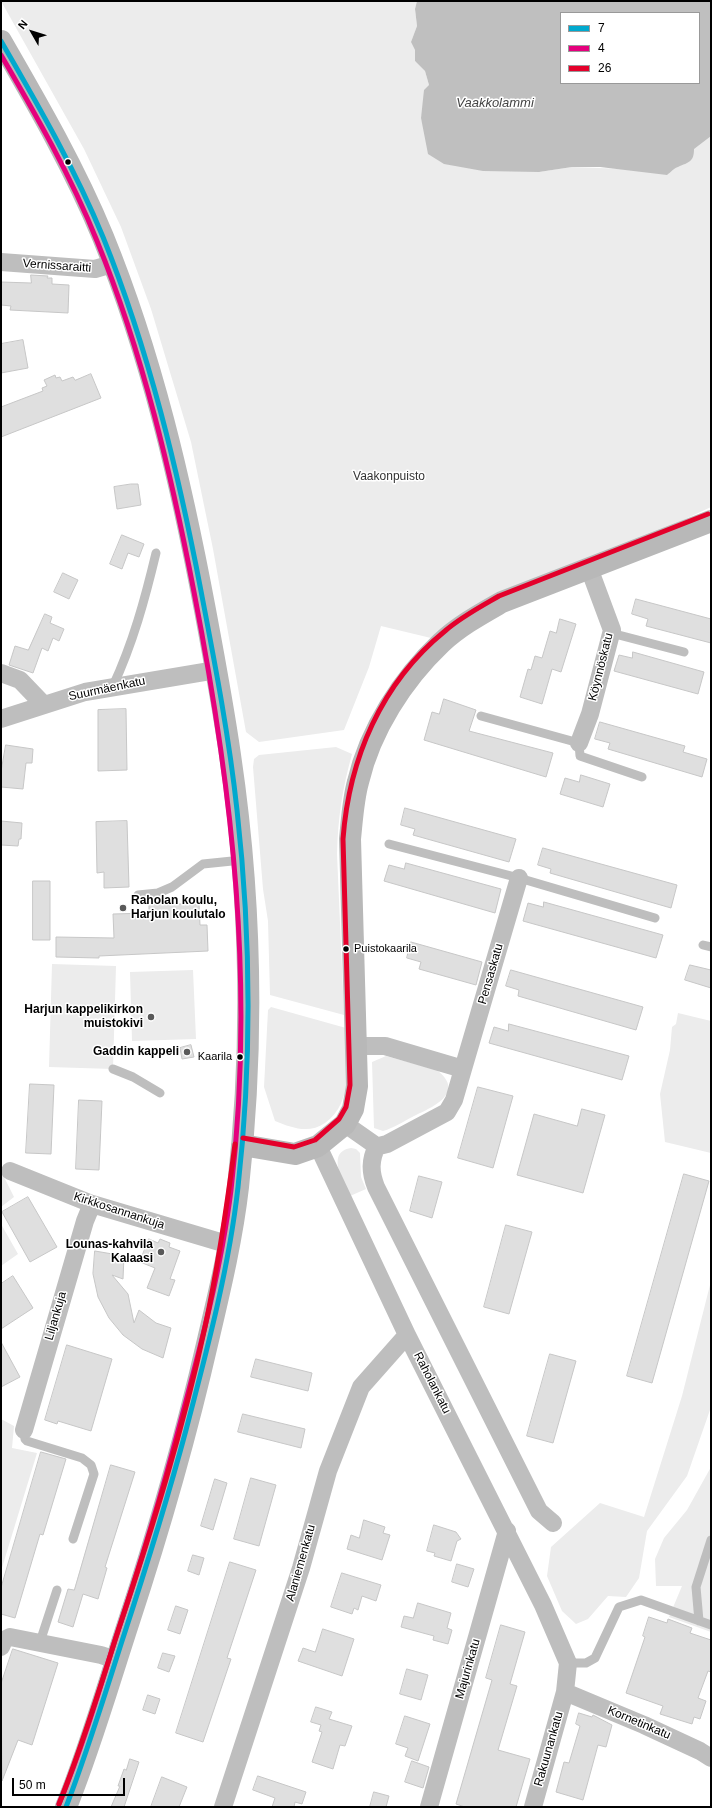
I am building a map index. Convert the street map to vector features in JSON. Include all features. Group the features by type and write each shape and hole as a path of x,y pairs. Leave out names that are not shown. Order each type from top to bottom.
{"main road":[{"path":"1,41 64,155 103,237 153,378 172,449 187,517 216,670 230,756 242,860 248,989 242,1145 230,1245 196,1399 148,1564 66,1807"},
{"path":"242,1145 295,1154 318,1146 345,1124 353,1109 357,1094 357,1046 350,839 358,782 369,749 388,710 411,676 441,642 472,620 502,602 711,521"}],"street":[{"name":"Vernissaraitti","path":"1,262 95,269 112,264"},
{"name":"Köynnöskatu","path":"579,743 590,714 612,630 601,596 589,568"},
{"name":"Suurmäenkatu","path":"1,719 43,704 85,692 113,686 216,670"},
{"path":"1,674 20,680 43,704"},
{"name":"Pensaskatu","path":"377,1146 387,1144 447,1112 454,1100 519,878"},
{"path":"357,1046 379,1045 463,1069"},
{"path":"345,1124 377,1146 373,1153 370,1169 376,1187 539,1511 553,1523"},
{"name":"Raholankatu","path":"318,1146 407,1335 508,1531 544,1605 568,1663 565,1692"},
{"name":"Kirkkosannankuja","path":"10,1171 92,1204 230,1245"},
{"name":"Liljankuja","path":"24,1430 74,1259 92,1204"},
{"name":"Alaniemenkatu","path":"223,1807 301,1568 328,1471 361,1387 407,1335"},
{"name":"Majurinkatu","path":"429,1807 508,1531"},
{"path":"1,1647 4,1640 10,1637 101,1655 116,1660"},
{"name":"Kornetinkatu","path":"565,1692 644,1725 700,1751 711,1758"},
{"name":"Rakuunankatu","path":"532,1807 565,1692"}],"lane":[{"path":"113,686 126,659 141,612 156,553"},
{"path":"611,633 684,652"},
{"path":"481,716 579,743 580,756 642,777"},
{"path":"389,844 519,878 655,918"},
{"path":"138,895 158,893 172,887 203,864 242,860"},
{"path":"113,1069 133,1077 160,1093"},
{"path":"24,1430 25,1439 27,1442 82,1458 93,1468 94,1474 74,1539"},
{"path":"699,1621 696,1587 711,1540"},
{"path":"40,1642 57,1590"},
{"path":"568,1663 586,1663 595,1658 619,1607 641,1600 711,1625"}],"green space":[{"name":"Vaakonpuisto","path":"1,1 417,1 415,9 417,26 411,42 415,50 415,61 425,71 429,85 421,118 425,131 539,172 572,167 626,169 698,84 700,84 711,12 711,507 431,638 381,626 369,667 344,730 259,742 246,732 213,549 191,442 151,309 121,227 84,149"},
{"path":"336,747 352,754 341,804 337,854 344,1015 270,995 268,921 263,889 253,767 254,759 259,755"},
{"path":"52,964 116,966 113,1069 49,1067"},
{"path":"193,970 196,1039 132,1041 130,972"},
{"path":"271,1007 346,1028 347,1080 345,1092 341,1104 335,1114 319,1126 300,1129 275,1121 264,1087 268,1010"},
{"path":"678,1013 711,1021 711,1153 665,1142 660,1094 670,1050 672,1027 676,1024"},
{"path":"386,1056 437,1070 445,1078 448,1086 444,1098 437,1104 383,1131 374,1128 372,1062"},
{"path":"351,1148 356,1149 360,1153 361,1177 366,1189 350,1196 338,1169 338,1162 339,1155 343,1151"},
{"path":"1,1171 14,1197 1,1207"},
{"path":"1,1224 18,1254 1,1266"},
{"path":"711,1281 711,1407 687,1476 647,1531 639,1578 626,1597 608,1596 588,1619 576,1624 562,1611 547,1576 551,1547 600,1503 644,1517 682,1396"},
{"path":"1,1419 14,1426 12,1448 37,1453 1,1571"},
{"path":"711,1467 711,1632 669,1617 682,1586 656,1586 655,1559 664,1538 687,1510"}],"water":[{"name":"Vaakkolammi","path":"417,1 711,1 711,136 694,149 693,157 690,161 675,168 667,175 600,167 572,167 539,172 483,171 444,164 428,154 421,118 424,90 429,85 425,71 415,61 415,50 411,42 417,26 415,9"}],"building":[{"path":"31,275 48,276 47,278 52,278 52,284 69,285 68,313 10,310 11,306 1,305 1,282 31,283"},
{"path":"23,340 28,368 1,373 1,344"},
{"path":"91,374 101,398 1,437 1,407 43,391 42,388 47,386 44,380 55,375 56,378 60,377 62,381 73,377 75,380"},
{"path":"138,484 141,505 117,509 114,487"},
{"path":"122,535 144,544 139,557 128,553 122,569 110,564"},
{"path":"63,573 78,580 69,599 54,592"},
{"path":"636,599 711,619 711,643 646,626 648,619 632,614"},
{"path":"45,614 52,617 50,623 64,629 59,641 53,638 48,651 42,648 33,673 9,665 15,646 28,650"},
{"path":"560,619 576,624 561,672 552,669 542,704 520,697 528,669 531,670 535,656 542,658 550,631 556,633"},
{"path":"633,652 704,672 698,694 614,671 619,655 632,658"},
{"path":"444,699 476,710 469,731 553,753 546,777 424,740 432,712 439,714"},
{"path":"126,709 127,770 98,771 98,710"},
{"path":"600,722 685,746 683,752 707,759 702,777 608,749 610,743 595,739"},
{"path":"6,745 33,749 32,763 26,763 23,789 1,787 1,772"},
{"path":"581,775 610,784 603,807 560,794 565,778 579,782"},
{"path":"405,808 516,839 509,862 413,835 415,829 401,825"},
{"path":"1,821 22,823 21,839 19,839 18,846 1,845"},
{"path":"127,821 129,887 104,888 104,872 97,873 96,822"},
{"path":"543,848 677,885 671,908 550,873 551,869 538,865"},
{"path":"406,863 501,889 495,913 384,881 389,865 404,869"},
{"path":"33,881 50,881 50,940 33,940"},
{"path":"544,902 663,935 656,958 523,921 528,903 543,907"},
{"path":"199,904 200,925 207,925 208,951 99,956 99,958 56,957 56,937 114,938 113,914 149,913 149,905"},
{"path":"411,942 482,962 476,985 419,969 421,962 407,958"},
{"path":"690,965 711,970 711,988 685,980"},
{"path":"511,970 643,1007 636,1030 518,996 519,990 506,986"},
{"path":"509,1024 629,1056 622,1080 489,1043 494,1027 508,1031"},
{"name":"Gaddin kappeli","path":"191,1045 194,1057 182,1059 180,1048"},
{"path":"30,1084 54,1085 51,1154 26,1153"},
{"path":"478,1087 513,1096 493,1168 458,1158"},
{"path":"79,1100 102,1101 99,1170 76,1169"},
{"path":"582,1109 605,1115 583,1193 517,1175 534,1114 577,1126"},
{"path":"684,1174 709,1181 652,1383 627,1376"},
{"path":"419,1176 442,1182 432,1218 410,1211"},
{"path":"28,1197 57,1247 30,1262 2,1212"},
{"path":"506,1225 532,1232 509,1314 484,1307"},
{"path":"149,1239 158,1243 160,1239 170,1243 169,1247 180,1251 170,1279 175,1280 169,1296 147,1288 155,1268 140,1262"},
{"path":"95,1251 124,1256 123,1279 112,1275 128,1294 134,1323 139,1310 156,1323 171,1328 163,1358 142,1349 123,1335 109,1318 98,1297 93,1274"},
{"path":"13,1276 33,1308 1,1329 1,1284"},
{"path":"1,1342 20,1377 1,1387"},
{"path":"67,1345 112,1359 91,1431 58,1421 57,1424 45,1420"},
{"path":"550,1354 576,1361 553,1443 527,1436"},
{"path":"256,1359 312,1373 308,1391 251,1377"},
{"path":"243,1414 305,1429 301,1448 238,1432"},
{"path":"41,1452 66,1459 43,1535 40,1534 15,1618 1,1614 1,1588"},
{"path":"111,1465 135,1472 105,1567 107,1568 98,1599 83,1594 73,1627 58,1622 68,1589 74,1590"},
{"path":"251,1478 276,1485 259,1546 234,1539"},
{"path":"215,1479 227,1483 213,1530 201,1526"},
{"path":"364,1520 385,1527 383,1533 390,1535 382,1560 347,1549 351,1535 359,1538"},
{"path":"434,1525 456,1532 461,1539 457,1541 451,1561 434,1556 435,1553 427,1551"},
{"path":"193,1555 204,1558 199,1575 188,1571"},
{"path":"230,1562 256,1570 227,1658 231,1659 203,1742 176,1733"},
{"path":"457,1564 474,1569 468,1587 452,1582"},
{"path":"342,1573 381,1585 376,1601 362,1596 358,1610 354,1608 352,1614 331,1607"},
{"path":"418,1603 451,1613 447,1628 452,1630 448,1644 433,1640 434,1636 401,1627 404,1616 413,1618"},
{"path":"176,1606 188,1610 180,1634 168,1630"},
{"path":"649,1617 667,1623 668,1619 692,1628 690,1633 711,1640 711,1672 708,1671 698,1698 706,1701 700,1719 694,1717 692,1724 660,1714 663,1706 626,1693 645,1637 643,1636"},
{"path":"501,1625 525,1632 510,1684 517,1686 498,1750 530,1759 516,1807 465,1807 456,1804 492,1680 486,1678"},
{"path":"323,1629 354,1639 342,1676 298,1661 303,1648 315,1652"},
{"path":"13,1649 58,1663 32,1745 18,1740 2,1781 1,1684"},
{"path":"163,1653 175,1656 169,1672 158,1668"},
{"path":"407,1669 428,1675 421,1700 400,1694"},
{"path":"148,1695 160,1699 155,1714 143,1710"},
{"path":"316,1707 332,1712 329,1719 352,1726 345,1746 340,1745 333,1769 312,1762 322,1732 319,1731 321,1725 311,1722"},
{"path":"579,1713 592,1717 593,1715 612,1725 606,1747 598,1745 583,1800 556,1792 564,1762 569,1763 580,1726 576,1724"},
{"path":"405,1716 430,1724 418,1761 405,1756 408,1748 396,1744"},
{"path":"130,1759 139,1762 124,1807 111,1807 120,1786 118,1786 124,1769 126,1770"},
{"path":"412,1761 429,1767 423,1788 405,1782"},
{"path":"258,1776 306,1792 302,1804 295,1802 294,1807 272,1807 275,1798 253,1790"},
{"path":"162,1777 187,1787 179,1807 151,1807"},
{"path":"374,1792 389,1796 386,1807 370,1807"}],"transit line":[{"name":"7","path":"1,41 68,162 103,237 134,324 161,412 192,546 226,727 234,782 242,857 247,951 248,1046 243,1140 234,1217 223,1278 202,1370 179,1457 95,1725 66,1807"},
{"name":"4","path":"1,55 52,146 87,217 128,327 154,414 176,503 185,547 208,667 220,741 236,890 240,964 241,1039 238,1114 227,1220 209,1311 156,1510 89,1723 59,1804"},
{"name":"26","path":"243,1138 294,1147 315,1140 339,1119 346,1107 350,1085 343,839 346,809 352,780 372,724 386,699 403,674 422,652 451,626 471,612 499,596 708,514"},
{"name":"26","path":"59,1804 83,1739 143,1554 187,1404 214,1282 235,1144"}],"place":[{"name":"Raholan koulu, Harjun koulutalo","path":"123,908"},
{"name":"Puistokaarila","path":"346,949"},
{"name":"Harjun kappelikirkon muistokivi","path":"151,1017"},
{"name":"Gaddin kappeli","path":"187,1052"},
{"name":"Kaarila","path":"240,1057"},
{"name":"Lounas-kahvila Kalaasi","path":"161,1252"}]}
